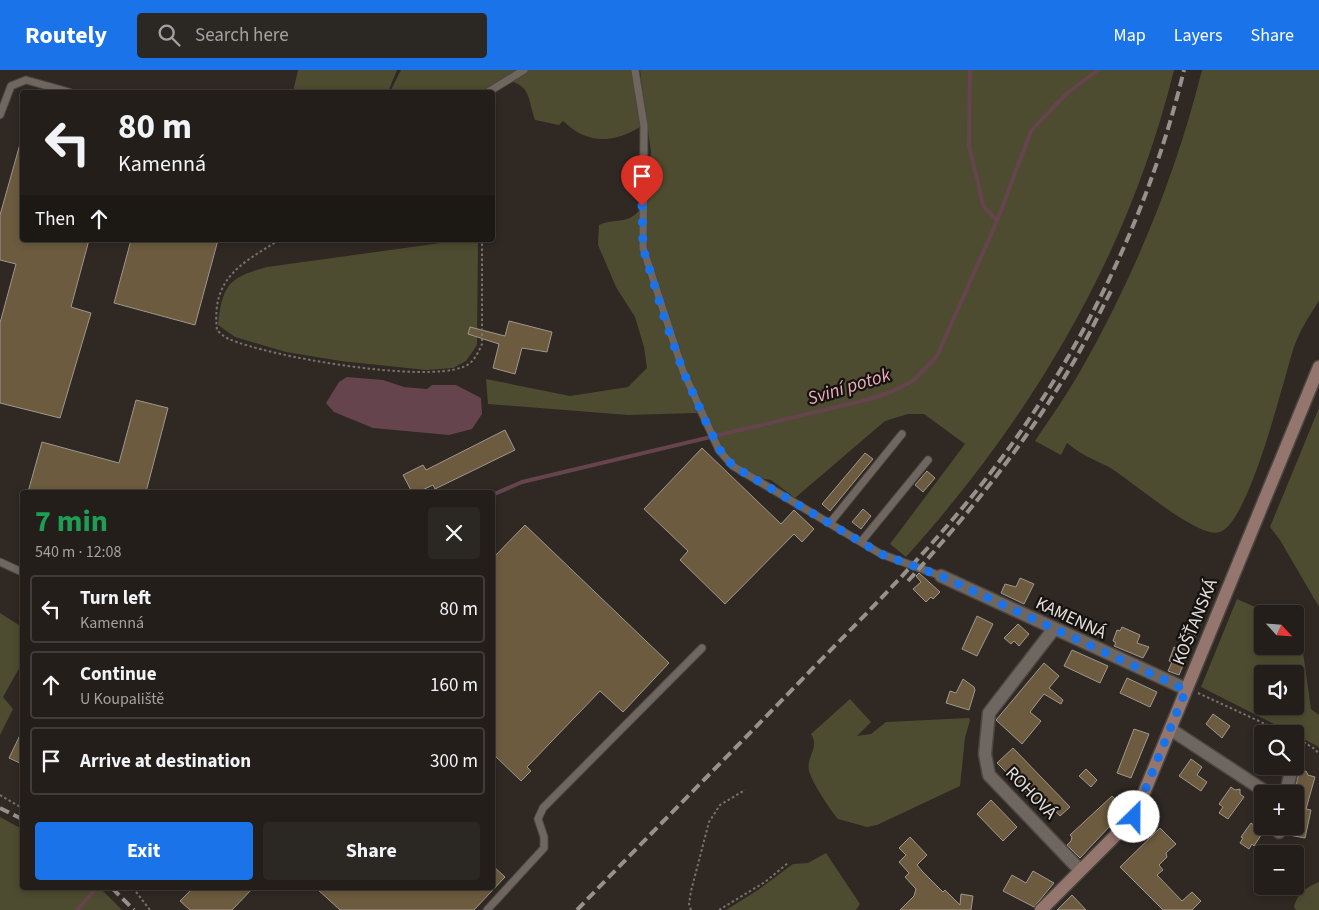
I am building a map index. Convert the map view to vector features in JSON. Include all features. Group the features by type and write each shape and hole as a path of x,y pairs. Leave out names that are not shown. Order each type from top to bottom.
{"street":[{"name":"KOŠŤANSKÁ","path":"1041,910 1134,817 1319,367"},
{"name":"KAMENNÁ","path":"941,576 1053,630 1186,690"},
{"name":"ROHOVÁ","path":"1053,630 989,714 986,765 989,775 1080,870"},
{"path":"1170,728 1256,785"}],"lane":[{"path":"491,90 524,70"},
{"path":"635,70 644,126 643,248 683,371 720,450 733,466 881,554 941,576"},
{"path":"0,115 11,86 26,80 62,90"},
{"path":"830,523 902,434"},
{"path":"861,542 928,460"},
{"path":"0,562 20,571"},
{"path":"487,910 544,848 544,837 538,819 544,808 702,648"}],"path":[{"path":"276,242 241,265 227,278 219,297 215,317 217,330 227,339 302,359 391,370 445,372 465,367 477,356 482,344 482,242"},
{"path":"1186,690 1266,725"},
{"path":"1304,742 1315,748 1319,754"},
{"path":"691,910 689,904 691,891 709,822 720,805 745,790"},
{"path":"0,795 20,807"},
{"path":"719,910 765,882 788,863"},
{"path":"135,890 150,910"}],"shaded area":[{"path":"298,70 397,70 389,90 293,90"},
{"path":"401,70 632,70 640,127 630,133 610,139 600,139 581,134 563,121 559,125 535,120 529,98 523,88 519,84 503,79 486,90 391,90"},
{"path":"640,70 1174,70 1154,139 1131,205 1102,268 1070,330 1034,390 995,447 952,503 906,557 890,544 965,444 924,414 908,414 885,421 795,498 771,480 739,475 724,461 697,413 628,415 488,404 486,379 570,396 628,387 647,368 644,347 635,317 616,287 598,245 599,225 606,222 623,220 635,215 655,191 648,192 651,152"},
{"path":"1202,70 1319,70 1319,301 1302,329 1294,347 1274,418 1254,478 1243,503 1231,522 1220,532 1210,532 1180,518 1117,472 1091,459 1067,443 1061,455 1035,441 1082,368 1136,260 1167,185 1192,109"},
{"path":"448,242 478,242 477,345 466,361 453,368 426,370 341,361 286,352 235,337 218,325 222,300 226,291 236,279 267,267"},
{"path":"347,377 383,380 404,387 427,389 432,385 456,385 481,398 482,414 472,429 449,435 373,428 334,412 326,403 339,382"},
{"path":"1319,408 1319,607 1280,540 1270,527"},
{"path":"1237,599 1254,606 1254,655 1303,655 1311,709 1319,715 1319,747 1304,739 1304,725 1276,725 1256,715 1304,715 1304,665 1254,665 1254,714 1201,687"},
{"path":"0,613 20,626 20,667 3,697 13,709 0,735"},
{"path":"850,699 871,722 857,736 871,734 886,722 969,718 960,786 877,825 867,827 838,819 822,796 809,771 809,761 814,748 811,734"},
{"path":"0,817 20,828 20,890 102,890 122,910 0,910"},
{"path":"826,853 860,904 856,910 726,910 758,890 793,864 808,863"},
{"path":"1319,882 1319,910 1296,910 1294,907 1300,895 1304,895 1306,889"}],"building":[{"path":"20,144 20,242 88,242 71,307 91,313 60,418 0,403 0,323 16,264 0,260 0,215"},
{"path":"130,242 217,242 195,325 114,303"},
{"path":"509,321 552,332 547,352 522,348 515,374 493,368 499,344 468,334 470,327 505,336"},
{"path":"136,400 168,408 147,490 29,490 42,442 119,463"},
{"path":"505,430 515,450 435,489 433,485 422,490 411,490 403,475 423,465 426,470"},
{"path":"702,448 781,524 794,510 814,529 802,542 794,534 725,604 680,560 688,551 644,509"},
{"path":"865,453 873,459 830,511 822,504"},
{"path":"927,471 935,478 923,492 915,485"},
{"path":"863,509 871,516 861,529 852,522"},
{"path":"525,525 669,663 623,712 600,691 527,767 531,771 521,781 495,756 495,556"},
{"path":"919,573 940,592 933,599 931,597 926,602 913,589 921,582 916,576"},
{"path":"1020,578 1034,584 1024,604 1001,593 1005,584 1016,587"},
{"path":"977,616 993,624 977,656 962,649"},
{"path":"1018,624 1029,634 1019,646 1014,641 1011,644 1004,638"},
{"path":"1122,627 1140,635 1137,643 1149,647 1143,658 1114,646 1116,643 1113,641 1117,630 1120,631"},
{"path":"1188,633 1195,636 1179,675 1168,671 1172,662 1169,661 1174,647 1180,649"},
{"path":"1072,650 1108,666 1100,683 1064,666"},
{"path":"1044,663 1059,676 1049,688 1063,700 1061,704 1044,694 1030,712 1041,721 1022,744 996,720"},
{"path":"1127,678 1157,692 1150,707 1120,693"},
{"path":"963,679 974,687 975,690 969,710 946,703 950,691 956,693"},
{"path":"1213,714 1230,726 1222,738 1206,724"},
{"path":"1134,729 1149,734 1131,778 1117,773"},
{"path":"20,735 20,763 9,758"},
{"path":"1013,748 1070,807 1060,816 1052,808 1047,813 997,763"},
{"path":"1191,759 1202,767 1197,775 1207,782 1201,791 1179,776"},
{"path":"1086,769 1097,780 1091,787 1079,776"},
{"path":"1304,772 1315,777 1306,809 1311,810 1305,838 1289,835 1304,835 1304,785 1296,785 1298,775 1304,775"},
{"path":"1231,787 1235,790 1240,789 1240,794 1244,797 1228,819 1219,813 1223,807 1219,804"},
{"path":"1112,796 1126,809 1080,858 1067,845 1071,841 1072,837 1070,835"},
{"path":"991,800 1017,827 1003,841 977,814"},
{"path":"1251,823 1254,825 1254,835 1261,835 1254,846 1252,844 1249,849 1240,843 1243,838 1241,837"},
{"path":"1160,828 1176,844 1166,853 1167,857 1159,865 1163,870 1157,875 1182,901 1192,892 1201,901 1192,910 1163,910 1120,867"},
{"path":"910,837 927,855 917,865 922,871 943,892 945,890 960,905 961,894 973,896 971,910 900,910 914,896 916,889 905,877 909,873 899,862 906,855 899,848"},
{"path":"495,868 505,877 495,888"},
{"path":"1033,871 1054,883 1034,907 1003,891 1012,875 1026,883"},
{"path":"191,890 251,890 232,910 190,910 180,901"},
{"path":"318,890 493,890 474,910 340,910"},
{"path":"1072,895 1086,910 1057,910"}],"waterway":[{"name":"Sviní potok","path":"970,70 969,145 983,205 997,221"},
{"name":"Sviní potok","path":"495,494 522,482 870,399 891,392 913,381 937,356 997,221 1031,131 1066,94 1098,70"},
{"name":"Sviní potok","path":"77,910 95,890"}],"railway":[{"path":"577,910 895,584 972,496 1019,434 1047,392 1072,349 1118,260 1156,166 1184,70"},
{"path":"908,581 975,503 1017,449 1073,363 1112,289"},
{"path":"0,808 20,818"},
{"path":"114,890 134,910"}],"route":[{"path":"642,206 643,248 665,320 683,371 706,422 720,450 733,466 881,554 941,576 1053,630 1186,690 1134,817"}]}
